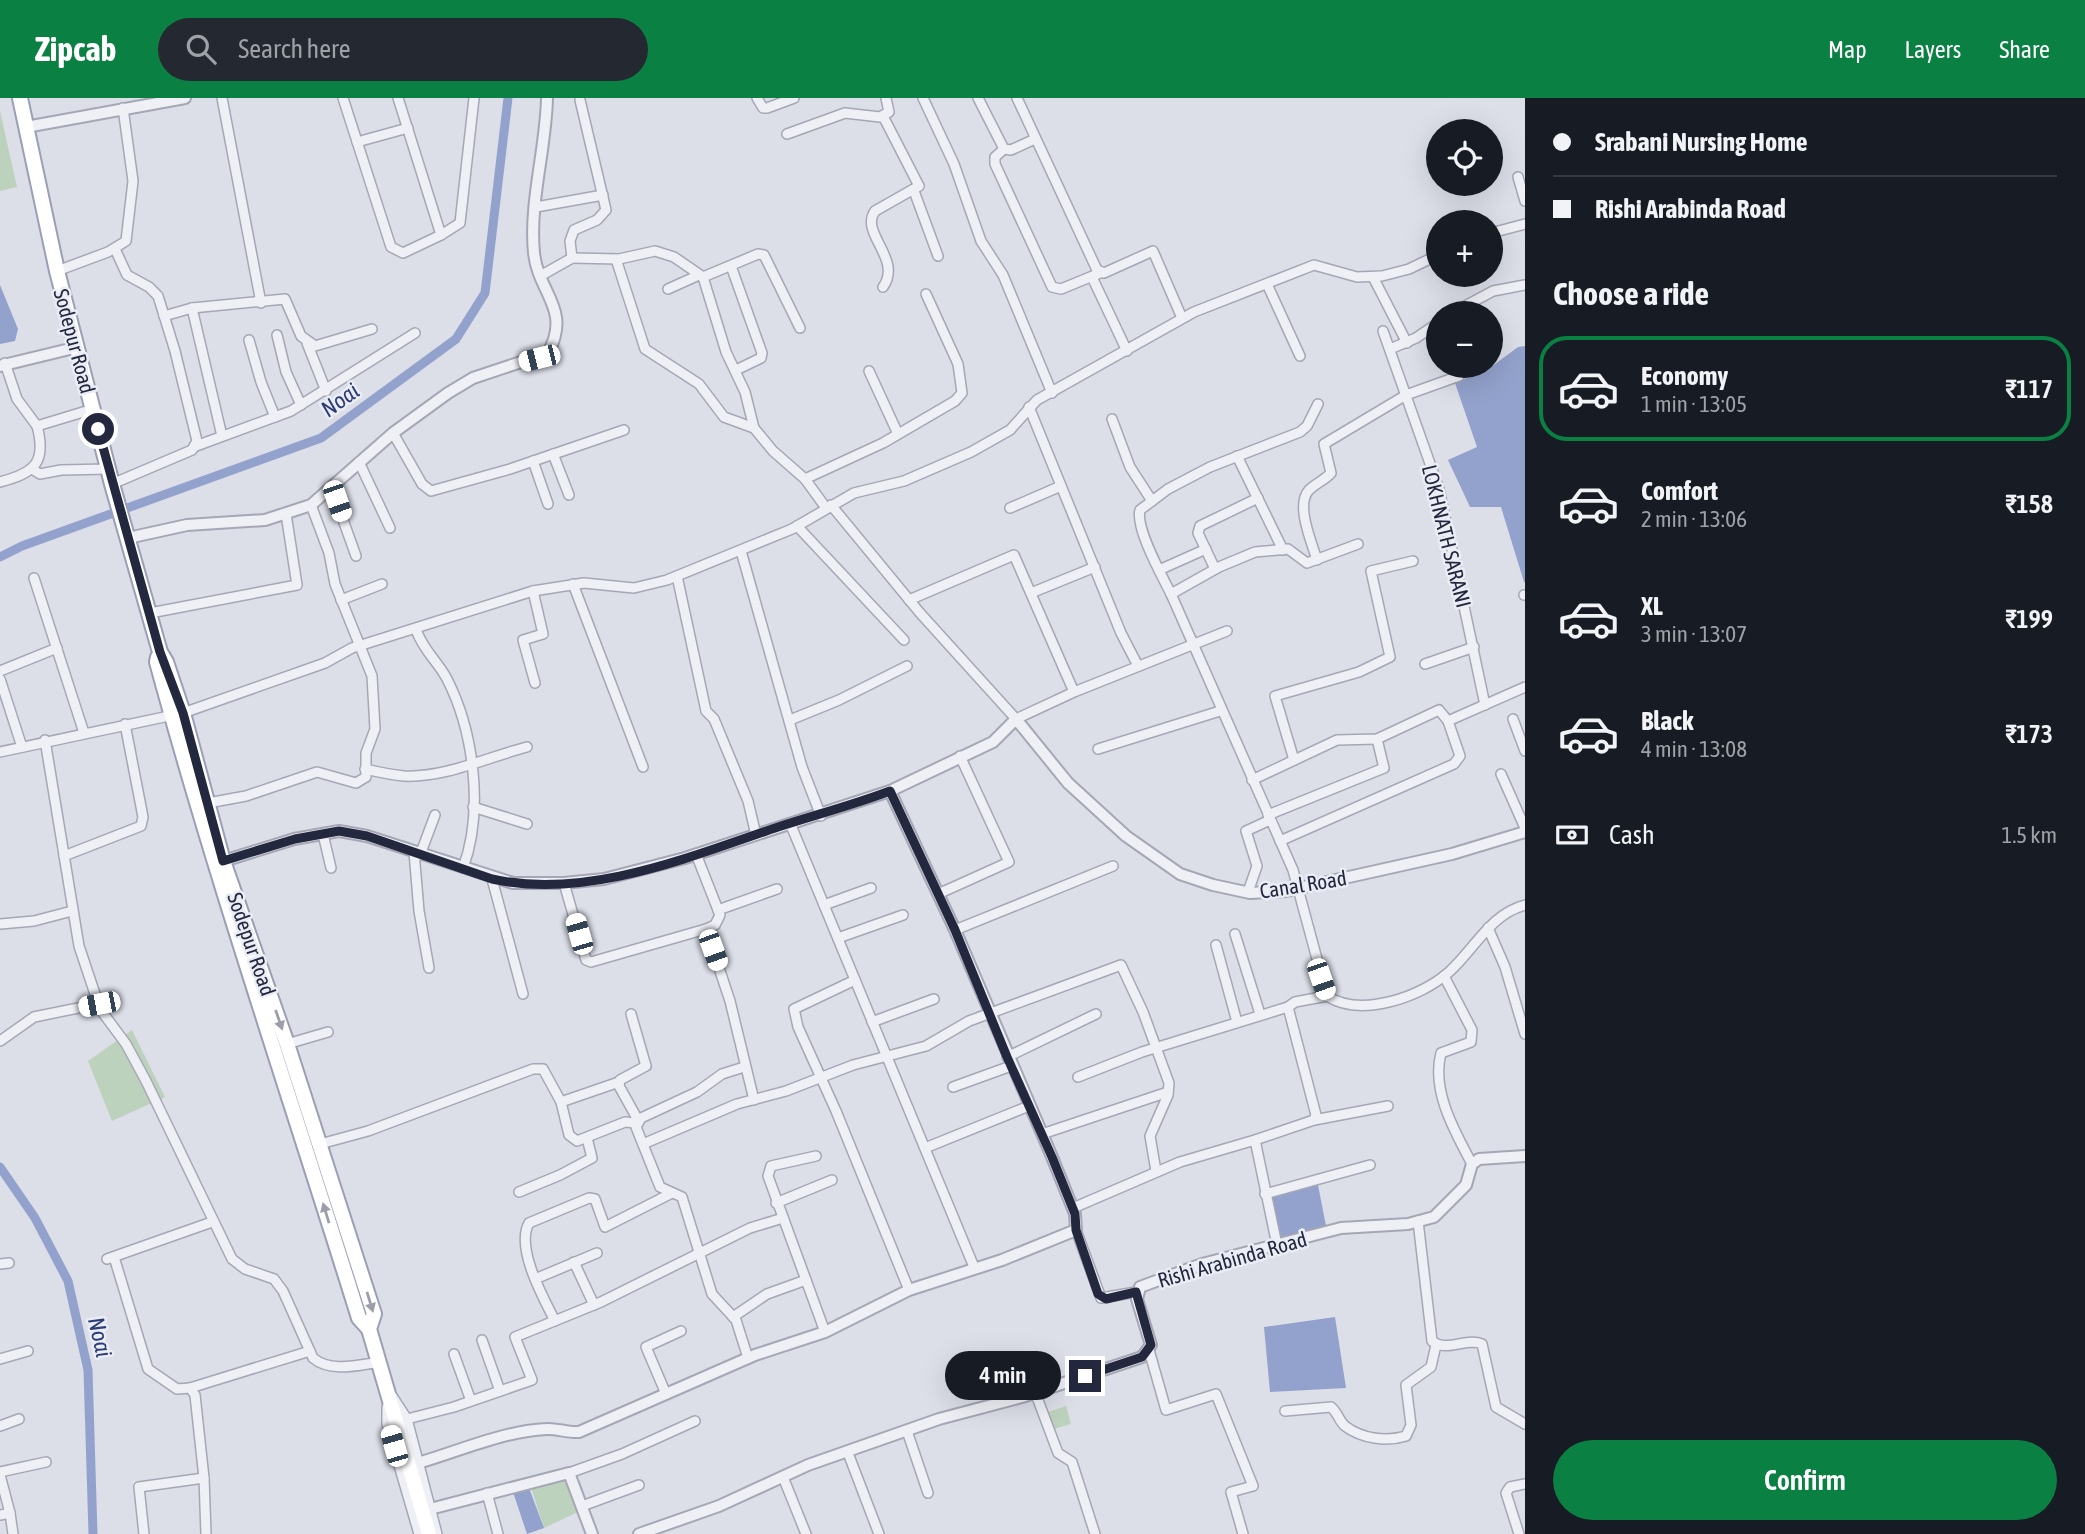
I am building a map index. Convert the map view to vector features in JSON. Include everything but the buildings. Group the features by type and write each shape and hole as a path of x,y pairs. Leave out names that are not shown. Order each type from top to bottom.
{"main road":[{"name":"Sodepur Road","path":"20,98 57,271 93,410 177,714 208,803 218,862 287,1044 374,1314 369,1329 387,1388 402,1420 429,1534"},
{"path":"177,714 218,862 359,1318 369,1329"}],"street":[{"path":"26,127 184,98"},
{"path":"222,98 261,303"},
{"path":"343,98 391,247 403,253 460,223 474,98"},
{"path":"398,98 441,235"},
{"path":"127,533 187,525 265,520 311,505 393,433 472,378 548,354 555,340 558,321 534,254 536,207 548,98"},
{"path":"757,98 767,108 794,98"},
{"path":"787,134 845,113 883,116 889,111 886,98"},
{"path":"923,98 954,164 981,241 1003,275 1052,393"},
{"path":"978,98 1004,149"},
{"path":"1017,98 1084,245 1127,351"},
{"path":"572,258 572,234 603,215 606,210 580,100"},
{"path":"57,271 115,249 126,241 133,181 123,108"},
{"path":"883,116 919,186 875,211 871,216 871,224 889,266 883,287"},
{"path":"357,142 408,128"},
{"path":"1004,149 1010,150 1035,139"},
{"path":"1004,149 995,157 995,164 1049,282 1061,289 1153,251 1182,318"},
{"path":"1518,177 1525,201"},
{"path":"914,191 938,256"},
{"path":"536,207 603,195"},
{"path":"1503,230 1525,224"},
{"path":"115,249 127,275 154,290 175,351 196,446"},
{"path":"542,275 572,258 616,259 656,251 664,252 701,276 726,352 746,392 754,428"},
{"path":"668,289 758,254 764,255 800,328"},
{"path":"616,259 645,349 699,384 724,417 754,428"},
{"path":"0,752 45,740 177,714 325,663 352,648 533,591 573,584 613,584 634,588 677,576 802,524 854,493 904,481 971,452 1010,430 1029,407 1182,318 1314,265 1348,275 1373,277 1397,274 1426,261"},
{"path":"731,266 762,353 761,358 736,370"},
{"path":"1373,277 1407,343"},
{"path":"1267,284 1300,356"},
{"path":"1474,301 1493,291 1525,285"},
{"path":"805,479 845,463 898,434 955,401 962,393 958,364 926,294"},
{"path":"164,316 192,308 287,300 326,391"},
{"path":"192,308 222,436"},
{"path":"307,343 325,345 372,329"},
{"name":"LOKHNATH SARANI","path":"1383,331 1439,489 1485,705"},
{"path":"1390,349 1407,343 1426,331"},
{"path":"32,469 40,474 61,470 112,483 196,446 301,405 415,333"},
{"path":"276,335 286,372 301,405"},
{"path":"250,340 261,382 275,417"},
{"path":"0,482 32,469 41,452 37,426 17,399 2,364 78,347"},
{"path":"869,371 898,434"},
{"path":"1317,560 1309,533 1304,498 1308,491 1331,473 1324,444 1406,395 1453,378"},
{"path":"1318,404 1307,426 1300,432 1278,443 1237,456 1168,489 1140,510 1139,515 1159,570 1280,841 1299,891 1327,996"},
{"path":"1029,407 1138,666"},
{"path":"37,426 93,410"},
{"path":"1112,419 1129,467 1152,501"},
{"name":"Canal Road","path":"754,428 773,451 805,479 1016,719 1068,783 1142,849 1180,874 1248,892 1299,891 1452,854 1525,830"},
{"path":"393,433 422,485 431,491 533,461 624,430"},
{"path":"553,454 569,495"},
{"path":"1237,456 1283,550"},
{"path":"533,461 548,504"},
{"path":"359,462 390,528"},
{"path":"1010,508 1061,486"},
{"path":"332,489 356,556"},
{"path":"1215,569 1198,533 1200,526 1258,498"},
{"path":"208,803 246,796 317,772 356,783 366,777 366,753 375,729 372,676 341,600 329,553 311,505"},
{"path":"150,613 297,584 286,514"},
{"path":"802,524 904,640"},
{"path":"1171,594 1215,569 1255,552 1294,552 1307,563 1358,544"},
{"path":"1159,570 1206,549"},
{"path":"741,551 802,767 821,816"},
{"path":"909,600 1014,555 1074,692"},
{"path":"1294,760 1275,696 1359,671 1390,657 1371,570 1413,561"},
{"path":"1031,593 1095,567"},
{"path":"677,576 706,711 714,719 741,780 756,835"},
{"path":"34,578 84,733"},
{"path":"341,600 382,584"},
{"path":"573,584 643,767"},
{"path":"533,591 543,634 523,640 535,683"},
{"path":"416,630 424,651 446,677 467,737 473,807 470,848 463,867"},
{"path":"218,862 339,831 367,836 492,879 513,883 564,883 604,878 696,854 790,823 821,816 890,791 1002,733 1016,719 1074,692 1227,631"},
{"path":"1425,664 1474,647"},
{"path":"0,671 57,648"},
{"path":"790,720 839,700 907,666"},
{"path":"0,679 22,747"},
{"path":"1448,721 1525,687"},
{"path":"1098,749 1220,710"},
{"path":"1252,779 1337,740 1377,739 1438,710 1448,721 1460,756 1454,764 1280,841"},
{"path":"1513,719 1525,751"},
{"path":"64,856 141,826 143,817 125,724"},
{"path":"1248,892 1257,866 1246,831 1269,817 1384,768 1377,739"},
{"path":"45,740 79,946 99,1004 146,1081 212,1222 232,1259 245,1269 274,1279 283,1291 310,1351 321,1365 332,1367 380,1362"},
{"path":"365,769 405,776 471,766 486,758 527,747"},
{"path":"938,894 1009,862 960,756"},
{"path":"1502,774 1525,830"},
{"path":"890,791 955,930 1073,1208 1076,1230 1101,1298 1136,1292"},
{"path":"473,807 527,824"},
{"path":"429,968 419,911 417,854 435,815"},
{"path":"790,823 974,1267"},
{"path":"323,834 331,868"},
{"path":"564,883 589,962 706,929 719,920 718,910 696,854"},
{"path":"955,930 1112,866"},
{"path":"492,879 523,994"},
{"path":"824,905 871,888"},
{"path":"718,910 777,889"},
{"path":"1078,1077 1157,1048 1288,1007 1295,1002 1327,996 1365,1005 1394,1001 1444,976 1488,928 1525,905"},
{"path":"0,924 34,921 72,911"},
{"path":"838,938 903,915"},
{"path":"1488,928 1505,967 1525,1034"},
{"path":"706,929 730,1001 744,1068 754,1100"},
{"path":"1235,934 1260,1014"},
{"path":"1216,945 1237,1022"},
{"path":"643,1144 820,1076 926,1046 944,1032 1121,965 1167,1076 1168,1092 1150,1136 1156,1171"},
{"path":"1444,976 1472,1030 1471,1042 1441,1054 1439,1062 1444,1104 1472,1164 1486,1157 1525,1156"},
{"path":"855,980 795,1007 798,1027 909,1290"},
{"path":"872,1022 934,999"},
{"path":"0,1041 34,1017 99,1004"},
{"path":"1288,1007 1316,1115 1314,1120"},
{"path":"561,1102 619,1082 646,1066 631,1014"},
{"path":"953,1087 1009,1062 1096,1014"},
{"path":"287,1044 328,1032"},
{"path":"320,1144 360,1134 533,1069 543,1069 561,1102 572,1139 587,1138 625,1122 637,1121 697,1092 722,1074 744,1068"},
{"path":"619,1082 637,1121 660,1187 682,1197 712,1294 733,1317 748,1358"},
{"path":"1042,1135 1168,1092"},
{"path":"925,1149 1030,1106"},
{"path":"1073,1208 1156,1171 1314,1120 1388,1106"},
{"path":"519,1192 592,1158 587,1138"},
{"path":"1255,1140 1277,1245"},
{"path":"816,1156 771,1167 768,1176 825,1332"},
{"name":"Rishi Arabinda Road","path":"1149,1350 1151,1345 1136,1292 1153,1282 1191,1268 1341,1228 1434,1217 1452,1202 1466,1185 1472,1164"},
{"path":"1265,1194 1370,1165"},
{"path":"776,1203 832,1180"},
{"path":"555,1321 527,1253 525,1237 529,1223 589,1198 595,1199 605,1227 673,1193"},
{"path":"437,1534 418,1463 402,1420 471,1401 533,1379 515,1337 594,1305 750,1228 783,1218"},
{"path":"1285,1411 1331,1408 1345,1426 1376,1438 1385,1441 1406,1436 1412,1425 1406,1384 1431,1367 1436,1345 1430,1334 1418,1221"},
{"path":"212,1222 110,1258 148,1369 177,1389 190,1388 310,1351"},
{"path":"418,1463 500,1438 549,1428 560,1433 579,1432 748,1358 825,1332 909,1290 1002,1260 1076,1230"},
{"path":"536,1279 597,1253"},
{"path":"574,1262 594,1305"},
{"path":"733,1317 767,1294 806,1280"},
{"path":"666,1394 646,1347 681,1331"},
{"path":"482,1340 500,1391"},
{"path":"1436,1345 1476,1341 1482,1344 1496,1408 1525,1424"},
{"path":"639,1534 719,1506 783,1477 906,1431 1142,1357 1149,1350 1166,1410 1216,1394 1253,1486 1231,1492 1243,1534"},
{"path":"0,1359 28,1351"},
{"path":"454,1354 471,1401"},
{"path":"190,1388 195,1395 204,1478 206,1534"},
{"path":"387,1388 387,1423 419,1534"},
{"path":"1035,1392 1058,1453 1072,1462 1096,1534"},
{"path":"0,1426 19,1419"},
{"path":"429,1509 569,1473 622,1454 695,1421"},
{"path":"906,1431 928,1493"},
{"path":"848,1453 879,1534"},
{"path":"13,1534 0,1474 46,1462"},
{"path":"569,1473 592,1534"},
{"path":"783,1477 806,1534"},
{"path":"144,1534 139,1487 204,1478"},
{"path":"1518,1534 1506,1493 1510,1487 1525,1484"},
{"path":"582,1506 639,1485"},
{"path":"487,1493 498,1534"},
{"path":"0,1515 10,1513"}],"green space":[{"path":"0,111 17,187 0,191"},
{"path":"132,1030 165,1097 112,1121 88,1061"},
{"path":"1066,1406 1071,1424 1051,1430 1045,1413"},
{"path":"568,1477 582,1510 544,1528 531,1487"}],"water":[{"path":"0,285 18,329 15,341 0,344"},
{"path":"1525,346 1525,582 1501,507 1470,507 1448,460 1477,447 1455,383 1466,378 1503,378 1503,358 1518,347"},
{"path":"1318,1185 1326,1226 1280,1239 1270,1197"},
{"path":"1335,1317 1346,1388 1270,1392 1264,1327"},
{"path":"529,1488 544,1528 527,1534 513,1492"}],"waterway":[{"name":"Noai","path":"0,557 22,546 321,438 456,339 485,293 508,98"},
{"name":"Noai","path":"0,1167 35,1218 68,1281 88,1370 93,1534"}],"route":[{"path":"98,429 160,652 183,713 223,861 295,839 339,831 393,844 492,879 513,883 564,883 604,878 685,858 821,816 890,791 955,930 1052,1157 1075,1214 1076,1230 1098,1294 1106,1299 1136,1292 1151,1345 1149,1350 1142,1357 1085,1376"}]}
